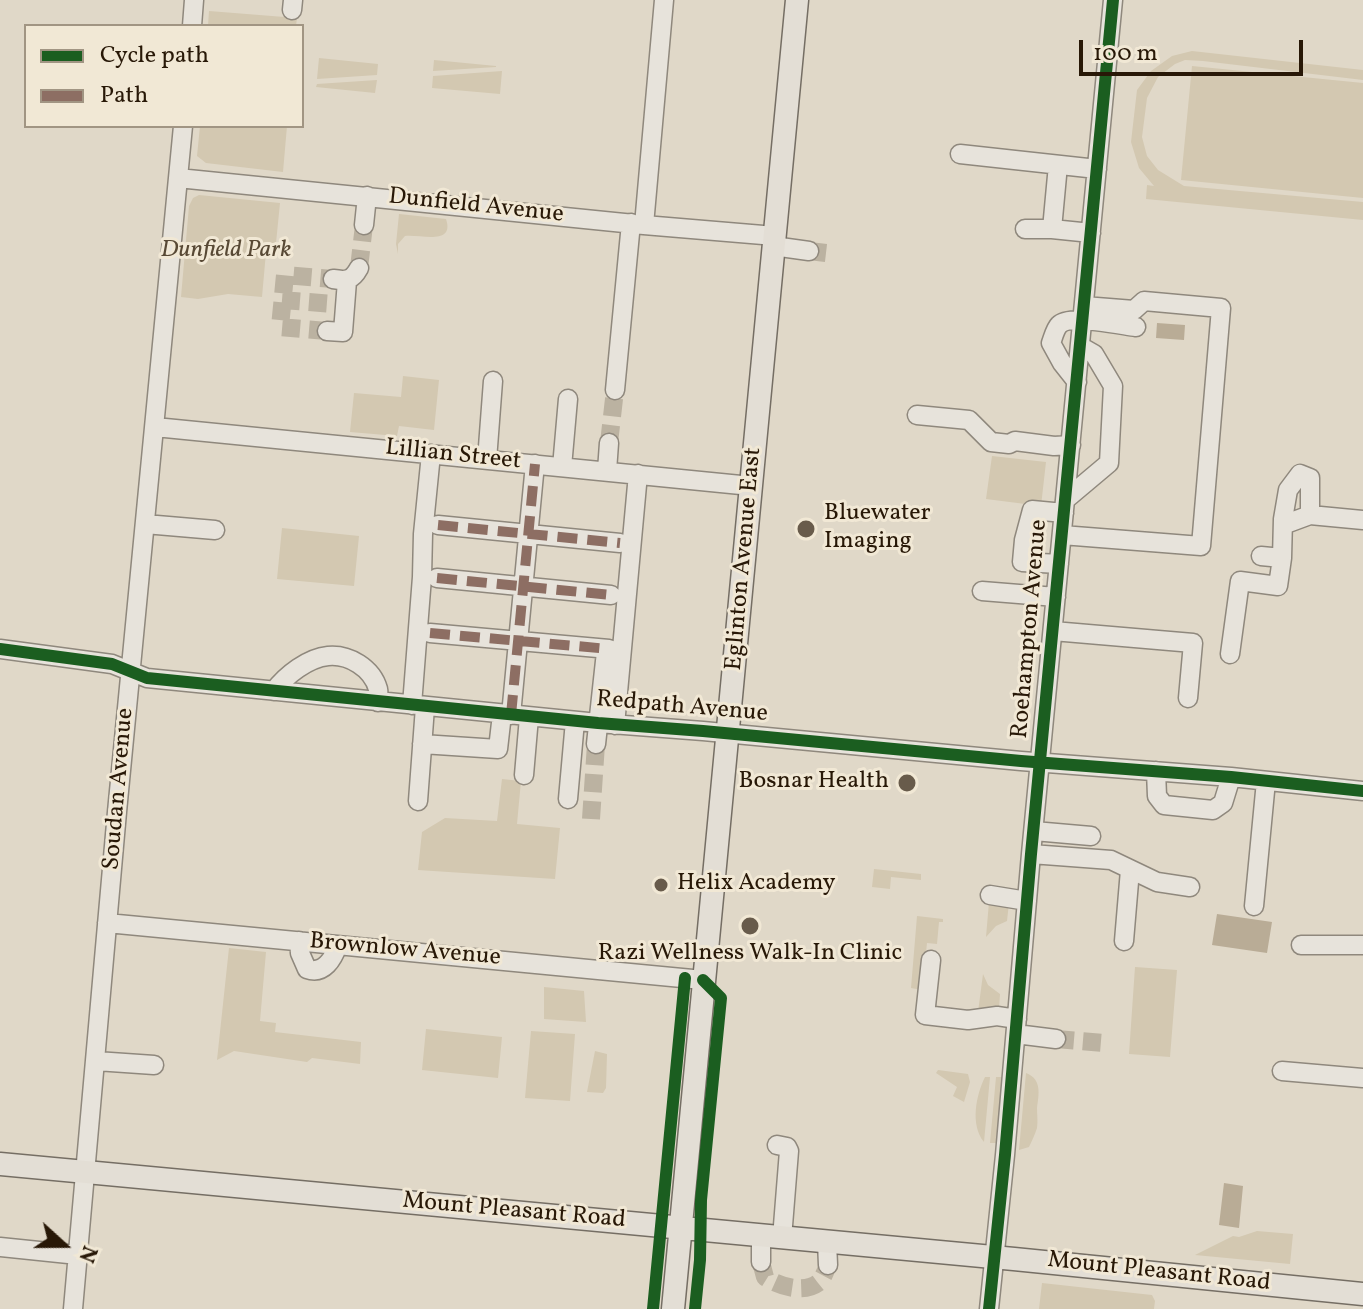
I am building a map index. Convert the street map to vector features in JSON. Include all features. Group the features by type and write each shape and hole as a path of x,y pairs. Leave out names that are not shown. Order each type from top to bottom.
{"main road":[{"name":"Eglinton Avenue East","path":"673,1309 797,0"},
{"name":"Mount Pleasant Road","path":"0,1164 1363,1294"}],"street":[{"path":"192,24 194,0"},
{"path":"615,390 664,0"},
{"name":"Roehampton Avenue","path":"989,1309 1059,564 1069,535 1064,506 1113,0"},
{"name":"Soudan Avenue","path":"73,1309 183,128"},
{"path":"960,154 1097,169"},
{"path":"1052,229 1058,165"},
{"name":"Dunfield Avenue","path":"178,178 638,224 774,241 809,251"},
{"path":"364,225 367,196"},
{"path":"1025,229 1091,233"},
{"path":"327,331 343,332 340,305 346,276"},
{"path":"1084,313 1139,336 1144,301"},
{"path":"1069,535 1201,546 1221,308 1144,301 1134,310 1084,313 1066,321 1059,325 1051,343 1077,382"},
{"path":"1059,564 1022,562 1032,510 1064,506 1109,463 1113,386 1094,354 1080,346"},
{"path":"487,460 493,381"},
{"path":"562,467 568,399"},
{"path":"917,415 969,420 991,442 1071,445"},
{"name":"Lillian Street","path":"155,427 751,486"},
{"path":"607,471 609,443"},
{"path":"418,801 422,744 418,706 423,534 431,454"},
{"path":"524,775 514,715 535,464"},
{"path":"1230,654 1240,581 1278,586 1288,490 1301,470 1310,478 1310,515"},
{"path":"594,723 638,474"},
{"path":"1283,525 1310,515 1363,520"},
{"path":"145,524 215,530"},
{"path":"1069,535 1086,524 1113,527"},
{"path":"438,525 620,543"},
{"path":"1283,525 1363,533"},
{"path":"1261,556 1282,558"},
{"path":"437,578 611,595"},
{"path":"982,591 1056,597"},
{"path":"1053,631 1193,643 1188,698"},
{"path":"430,633 607,650 594,723 568,799"},
{"name":"Redpath Avenue","path":"0,649 112,664 147,678 594,723 1363,791"},
{"path":"274,691 283,680 309,662 328,656 351,659 365,668 378,689 378,702"},
{"path":"593,667 596,744"},
{"path":"422,744 498,749 514,715"},
{"path":"1156,771 1157,796 1164,805 1213,810 1223,803 1231,777"},
{"path":"1254,906 1266,781"},
{"path":"1034,831 1091,836"},
{"path":"1031,854 1111,860 1157,882 1190,887"},
{"path":"1124,941 1130,870"},
{"path":"990,895 1027,901"},
{"name":"Brownlow Avenue","path":"107,923 703,980"},
{"path":"299,941 307,969 313,971 322,970 338,945"},
{"path":"1301,945 1363,945"},
{"path":"931,960 925,1015 968,1020 997,1016 1056,1039"},
{"path":"96,1061 154,1065"},
{"path":"1282,1071 1363,1078"},
{"path":"761,1262 772,1237 789,1151 787,1147 777,1145"},
{"path":"827,1242 828,1265"},
{"path":"0,1247 78,1255"}],"green space":[{"path":"209,11 297,18 296,24 208,24"},
{"path":"1192,51 1363,70 1363,80 1203,61 1185,60 1175,64 1158,77 1147,98 1142,137 1147,156 1158,170 1184,186 1363,202 1363,220 1146,199 1147,185 1154,186 1139,168 1131,142 1137,90 1151,71 1172,56"},
{"path":"319,58 378,64 377,75 317,79"},
{"path":"434,60 496,66 496,67 433,71"},
{"path":"1192,66 1363,83 1363,198 1181,180"},
{"path":"502,71 500,94 432,88 433,76"},
{"path":"377,80 375,93 316,87 317,84"},
{"path":"200,128 287,128 283,172 206,163 197,156"},
{"name":"Dunfield Park","path":"199,195 280,203 275,253 266,252 262,297 228,294 198,299 181,297 189,206 193,198"},
{"path":"399,214 446,219 446,233 434,237 405,236 398,244 398,254 396,244"},
{"path":"403,376 439,380 434,430 399,426 397,436 350,432 354,393 401,397"},
{"path":"992,456 1046,462 1041,506 986,499"},
{"path":"282,528 359,536 354,586 277,579"},
{"path":"502,779 521,781 517,824 560,828 555,879 418,870 422,832 445,818 497,821"},
{"path":"874,869 921,874 921,880 891,877 890,889 872,887"},
{"path":"989,902 1009,903 1007,921 996,926 986,937"},
{"path":"917,916 943,919 939,922 937,944 927,943 922,990 911,988"},
{"path":"229,948 266,952 260,1021 276,1023 275,1032 361,1042 360,1064 312,1058 307,1062 234,1051 217,1060"},
{"path":"1135,967 1177,970 1170,1057 1129,1054"},
{"path":"983,974 988,985 1000,994 999,1008 978,1012"},
{"path":"544,987 584,991 586,1022 544,1019"},
{"path":"426,1029 502,1037 498,1078 422,1070"},
{"path":"531,1031 575,1034 570,1101 525,1098"},
{"path":"595,1051 607,1054 606,1088 603,1093 587,1092"},
{"path":"938,1070 968,1074 970,1082 964,1102 953,1096 957,1087 936,1073"},
{"path":"1026,1073 1035,1079 1038,1088 1037,1125 1029,1147 1019,1150"},
{"path":"985,1077 990,1077 984,1142 977,1127 976,1110"},
{"path":"996,1077 1003,1077 997,1143 990,1143"},
{"path":"1257,1231 1293,1234 1290,1264 1195,1255 1233,1236"},
{"path":"1042,1283 1152,1295 1154,1309 1039,1309"}],"shaded area":[{"path":"1157,323 1185,325 1184,340 1156,338"},
{"path":"1217,914 1272,922 1267,953 1212,945"},
{"path":"1224,1183 1243,1186 1239,1228 1219,1225"}],"tunnel":[{"path":"359,268 364,225"},
{"path":"809,251 826,253"},
{"path":"327,331 280,327 285,275 333,279"},
{"path":"282,300 334,304"},
{"path":"609,443 615,390"},
{"path":"591,819 596,744"},
{"path":"1056,1039 1104,1043"},
{"path":"761,1262 765,1277 784,1286 798,1288 818,1283 828,1265"}],"marked path":[{"path":"511,715 535,464"},
{"path":"438,525 620,543"},
{"path":"437,578 611,595"},
{"path":"430,633 609,649"}],"cycle path":[{"path":"989,1309 1113,0"},
{"path":"0,649 112,664 147,678 598,723 1363,791"},
{"path":"653,1309 685,978"},
{"path":"695,1309 701,1200 721,998 703,980"}],"place":[{"name":"Bluewater Imaging","path":"806,529"},
{"name":"Bosnar Health","path":"907,783"},
{"name":"Helix Academy","path":"661,885"},
{"name":"Razi Wellness Walk-In Clinic","path":"750,926"}]}
